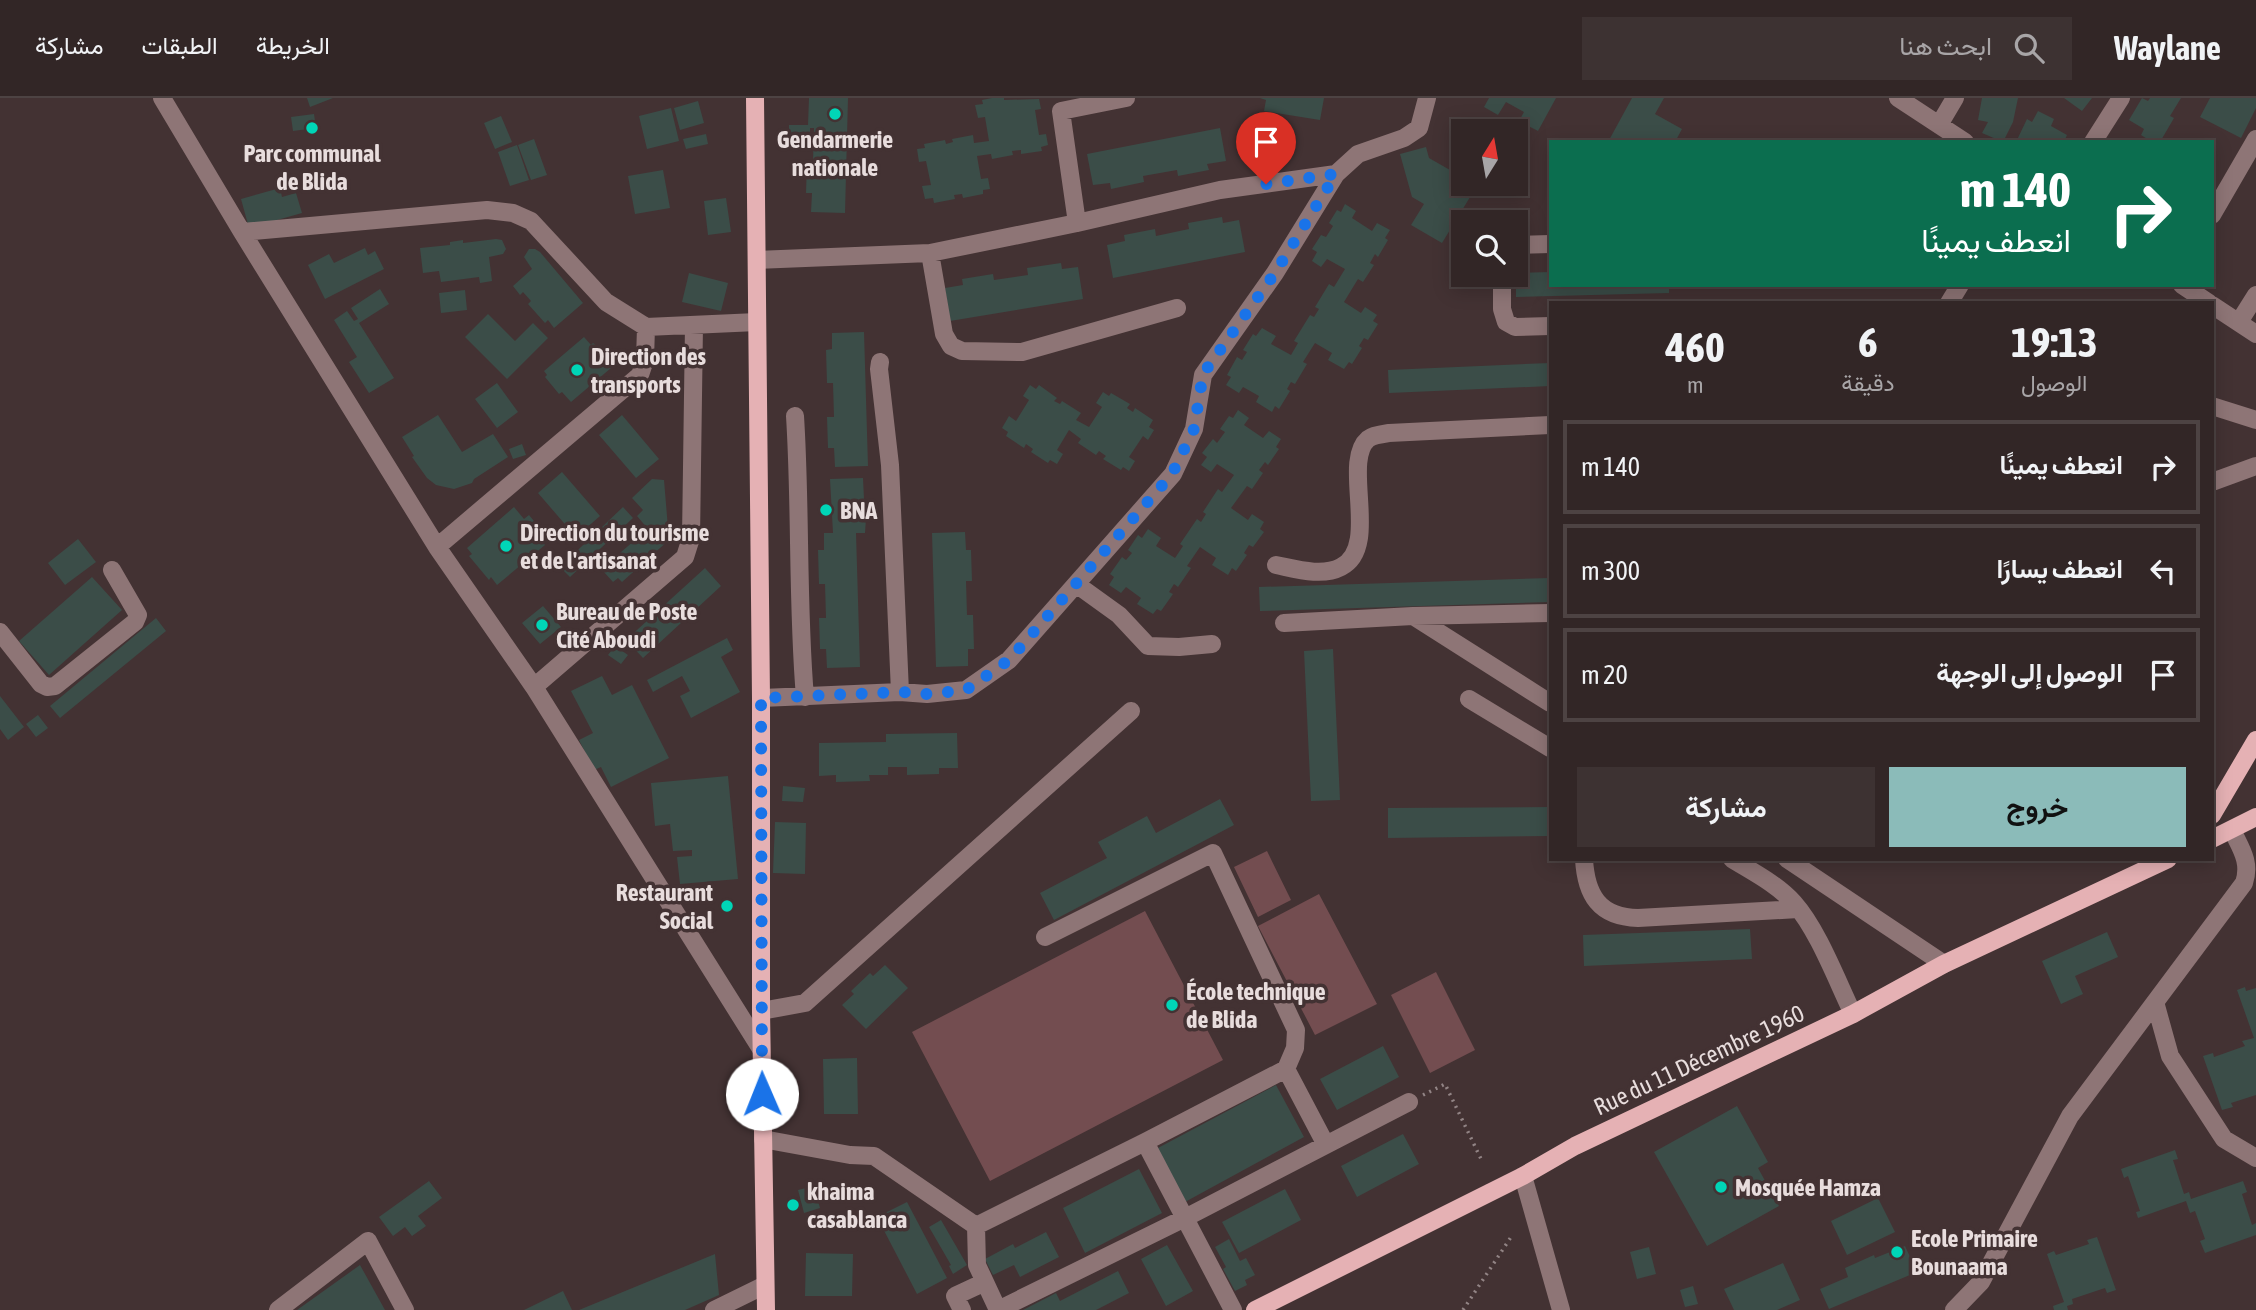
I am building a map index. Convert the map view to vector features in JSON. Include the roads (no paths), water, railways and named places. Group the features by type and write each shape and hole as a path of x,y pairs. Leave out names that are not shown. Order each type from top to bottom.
{"main road":[{"path":"755,98 765,1310"},
{"path":"2214,812 2256,740"},
{"path":"2214,838 2256,817"},
{"name":"Rue du 11 Décembre 1960","path":"1255,1310 1523,1177 1575,1146 1853,1014 1944,964 2164,861"}],"street":[{"path":"162,98 437,547 534,687 761,1049"},
{"path":"1077,223 1061,111 1126,98"},
{"path":"761,698 900,692 928,694 966,690 1009,660 1172,474 1194,429 1203,374 1275,273 1336,174 1358,154 1404,138 1419,128 1427,98"},
{"path":"1898,98 1962,140"},
{"path":"1939,125 1955,98"},
{"path":"2094,140 2121,98"},
{"path":"2214,212 2256,139"},
{"path":"758,260 930,253 1220,190 1336,174"},
{"path":"242,232 487,210 513,213 531,221 606,302 646,327 757,322"},
{"path":"1528,245 1549,244"},
{"path":"930,253 944,334 951,346 962,351 1021,352 1177,308"},
{"path":"1502,287 1502,309 1506,322 1515,327 1549,326"},
{"path":"2185,287 2206,301"},
{"path":"2239,323 2256,295"},
{"path":"2214,306 2256,334"},
{"path":"534,687 685,557 691,538 694,325"},
{"path":"437,547 640,375 645,360 646,327"},
{"path":"880,362 890,465 900,692"},
{"path":"2214,407 2256,420"},
{"path":"795,416 799,608 805,697"},
{"path":"1276,565 1328,571 1342,567 1354,554 1360,537 1360,454 1366,440 1389,433 1549,425"},
{"path":"2214,481 2256,466"},
{"path":"0,632 41,684 47,687 55,686 86,658 135,622 137,610 112,570"},
{"path":"1076,584 1119,615 1148,646 1212,644"},
{"path":"1284,623 1413,616 1549,613"},
{"path":"1413,616 1549,702"},
{"path":"1469,699 1549,747"},
{"path":"761,1011 805,1003 1131,711"},
{"path":"1954,1310 1981,1282 2070,1116 2250,879 2243,853 2232,830"},
{"path":"976,1226 1286,1069 1294,1048 1296,1030 1213,853 1045,937"},
{"path":"1584,861 1591,894 1598,903 1616,915 1637,918 1798,909"},
{"path":"1734,861 1771,884 1798,909 1811,929 1853,1014"},
{"path":"1790,861 1944,964"},
{"path":"2155,1002 2170,1056 2210,1118 2224,1139 2256,1158"},
{"path":"1286,1069 1326,1145"},
{"path":"976,1226 977,1265 998,1310 1185,1218 1409,1102"},
{"path":"763,1139 850,1155 874,1156 976,1226"},
{"path":"1145,1142 1233,1310"},
{"path":"1523,1177 1561,1310"},
{"path":"278,1310 368,1241 405,1310"},
{"path":"962,1310 955,1296 985,1282"},
{"path":"714,1310 765,1285"}],"place":[{"name":"Gendarmerie nationale","path":"835,114"},
{"name":"Parc communal de Blida","path":"312,128"},
{"name":"Direction des transports","path":"577,370"},
{"name":"BNA","path":"826,510"},
{"name":"Direction du tourisme et de l'artisanat","path":"506,546"},
{"name":"Bureau de Poste Cité Aboudi","path":"542,625"},
{"name":"Restaurant Social","path":"727,906"},
{"name":"École technique de Blida","path":"1172,1005"},
{"name":"Mosquée Hamza","path":"1721,1187"},
{"name":"khaima casablanca","path":"793,1205"},
{"name":"Ecole Primaire Bounaama","path":"1897,1252"}]}
